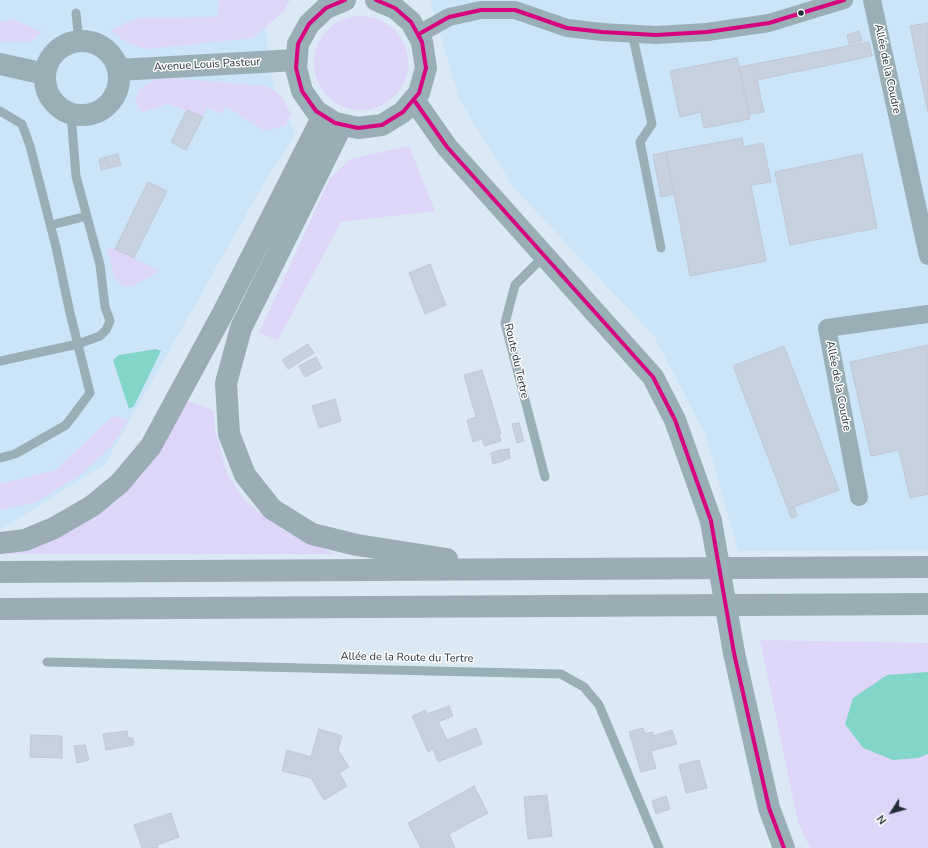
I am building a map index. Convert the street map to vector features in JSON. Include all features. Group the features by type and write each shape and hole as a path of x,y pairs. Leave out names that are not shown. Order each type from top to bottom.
{"highway":[{"path":"0,543 25,540 54,528 92,506 120,483 151,446 224,311 323,116"},
{"path":"342,125 241,328 226,384 229,434 245,475 272,509 312,534 357,545 511,570"},
{"path":"0,572 928,567"},
{"path":"0,609 928,604"},
{"path":"585,606 928,618"}],"street":[{"path":"345,0 326,8 309,24 298,44 296,60 297,76 302,91 311,105 323,116 342,125 362,128 382,125 397,118 414,100 422,85 426,68 424,51 419,34 411,22 401,12 389,4 376,0"},
{"path":"419,34 449,17 481,10 516,10 567,28 656,35 707,32 769,23 844,0"},
{"name":"Allée de la Coudre","path":"872,0 928,256"},
{"path":"78,41 88,42 102,47 112,57 118,70 118,88 108,104 95,113 83,115 71,114 62,109 51,98 45,84 45,74 50,60 56,52 69,44 78,41"},
{"name":"Avenue Louis Pasteur","path":"118,70 296,60"},
{"path":"0,64 45,74"},
{"path":"414,100 447,147 653,377 675,420 711,521 734,653 769,808 784,848"},
{"name":"Allée de la Coudre","path":"859,497 827,328 928,314"}],"lane":[{"path":"76,13 78,41"},
{"path":"632,34 652,124 640,142 661,248"},
{"path":"0,111 22,124 35,161 90,394 66,425 16,454 0,458"},
{"path":"0,361 78,344 100,336 106,330 110,321 105,307 100,265 76,176 71,114"},
{"path":"51,225 87,216"},
{"name":"Route du Tertre","path":"544,256 515,285 505,323 545,477"},
{"name":"Allée de la Route du Tertre","path":"47,662 561,674 584,687 599,705 660,848"}],"shaded area":[{"path":"0,0 289,0 265,28 274,88 295,134 264,183 105,464 0,530"},
{"path":"290,0 283,12 252,38 147,49 127,43 111,31 128,22 140,18 218,17 219,1"},
{"path":"430,0 928,0 928,550 738,551 706,435 654,336 514,188 460,101"},
{"path":"361,16 379,19 394,30 405,45 408,63 405,81 394,96 379,107 361,110 343,107 328,96 317,81 314,63 317,45 328,30 343,19"},
{"path":"14,20 42,32 30,42 0,42 0,21"},
{"path":"159,77 267,86 282,97 291,114 285,126 264,131 226,106 222,114 207,107 203,117 168,104 142,112 135,102 140,89"},
{"path":"409,146 435,211 341,222 278,340 259,333 330,178 350,159"},
{"path":"107,248 115,249 160,271 133,286 124,286 115,279"},
{"path":"156,349 161,351 134,406 129,409 113,360 119,355"},
{"path":"188,401 213,410 215,429 227,474 246,502 284,531 336,554 6,554 70,532 115,503 145,471"},
{"path":"113,416 128,420 111,447 80,475 36,502 0,510 0,484 56,470"},
{"path":"760,640 928,643 928,848 810,848 798,822"},
{"path":"928,672 928,754 918,758 893,760 863,748 845,724 853,698 887,675"}],"building":[{"path":"928,23 928,112 910,26"},
{"path":"859,31 862,41 849,44 847,35"},
{"path":"869,42 872,56 757,80 764,112 749,114 739,67"},
{"path":"737,58 750,119 704,128 701,112 680,117 670,71"},
{"path":"187,110 203,117 186,150 171,142"},
{"path":"742,138 744,147 763,143 771,182 751,185 766,261 690,276 666,152"},
{"path":"666,152 674,194 661,197 653,155"},
{"path":"118,154 121,165 109,168 106,157"},
{"path":"862,154 877,228 790,245 775,172"},
{"path":"106,157 109,168 101,170 99,159"},
{"path":"148,182 167,191 134,258 115,249"},
{"path":"430,264 446,305 425,314 409,273"},
{"path":"308,344 314,353 288,369 282,360"},
{"path":"928,345 928,494 910,498 899,450 871,456 850,362"},
{"path":"784,346 839,490 788,509 733,366"},
{"path":"316,357 322,368 305,377 299,366"},
{"path":"482,370 501,434 499,435 501,441 484,446 482,439 473,442 467,420 476,417 464,375"},
{"path":"335,399 341,421 319,428 312,406"},
{"path":"519,423 524,441 517,443 512,424"},
{"path":"509,449 510,458 503,461 500,450"},
{"path":"500,450 503,461 493,464 491,453"},
{"path":"794,507 797,516 791,518 788,509"},
{"path":"449,706 453,716 438,722 447,740 476,728 482,744 438,762 433,749 428,752 412,716 426,710 427,714"},
{"path":"643,728 645,734 652,732 653,736 672,730 677,744 651,751 656,768 641,772 629,732"},
{"path":"319,729 342,736 338,750 349,767 339,773 347,786 324,800 311,778 282,771 287,750 311,757"},
{"path":"127,731 128,738 133,738 134,745 106,750 103,734"},
{"path":"31,735 62,736 62,758 30,757"},
{"path":"85,745 89,760 77,763 74,746"},
{"path":"699,760 707,788 686,793 679,765"},
{"path":"474,786 488,813 449,834 455,848 421,848 408,823"},
{"path":"547,795 552,836 528,839 524,797"},
{"path":"666,796 670,809 656,814 652,801"},
{"path":"171,813 179,837 157,845 158,848 142,848 134,825"}],"transit line":[{"path":"345,0 326,8 309,24 298,44 296,68 302,91 316,111 335,123 358,128 382,125 403,112 419,93 426,68 422,42 411,22 395,8 376,0"},
{"path":"419,34 449,17 481,10 515,10 567,28 602,32 656,35 707,32 769,23 844,0"},
{"path":"414,100 447,147 653,377 675,420 711,521 734,653 769,808 784,848"}]}
